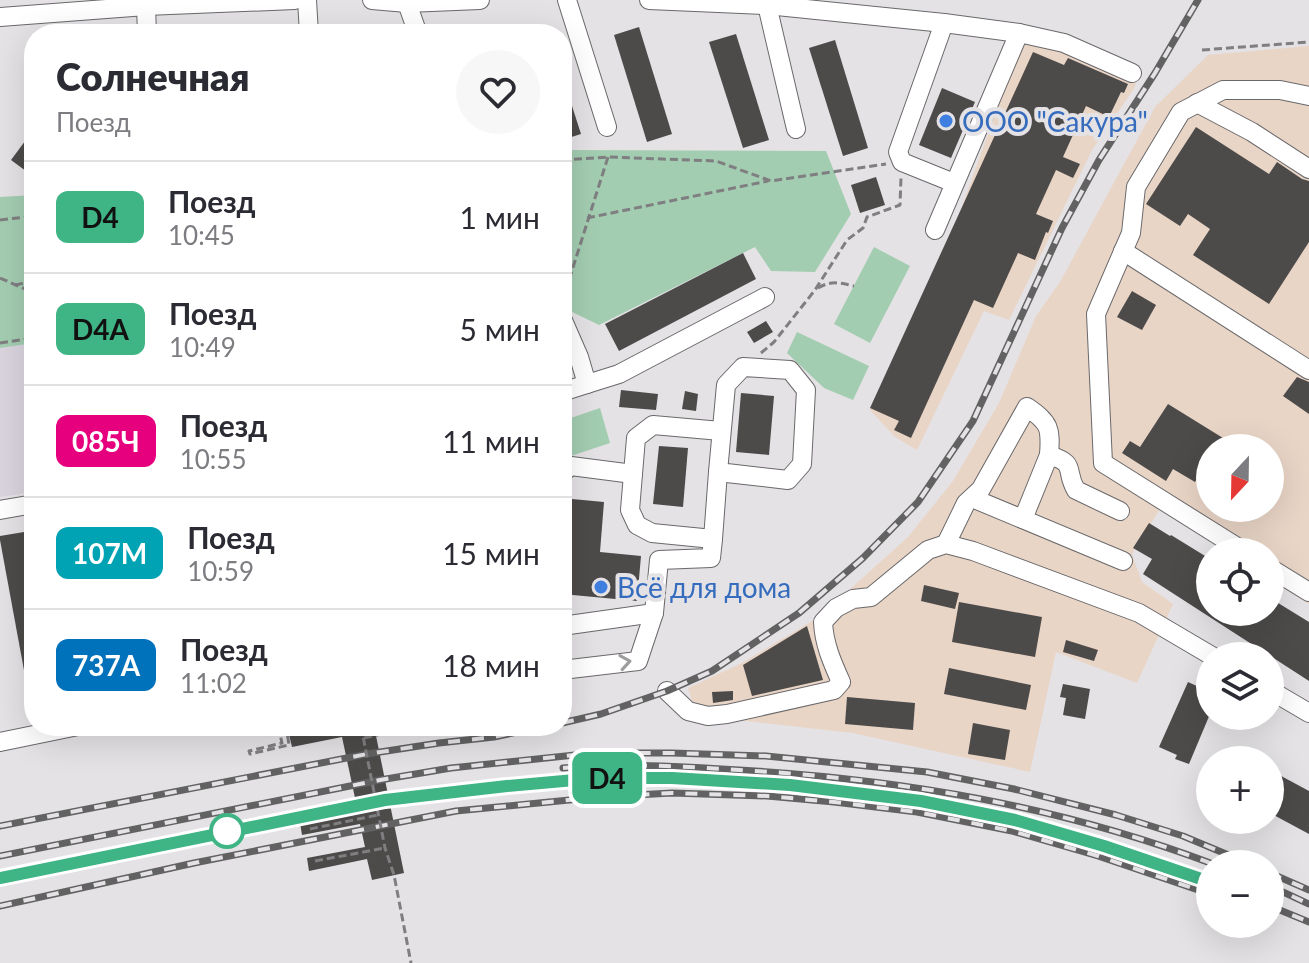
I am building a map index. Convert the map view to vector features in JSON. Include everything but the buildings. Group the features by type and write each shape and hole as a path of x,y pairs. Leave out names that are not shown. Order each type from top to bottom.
{"street":[{"path":"0,17 90,5 295,0"},
{"path":"307,0 308,24"},
{"path":"372,0 407,3 480,0"},
{"path":"567,0 607,127"},
{"path":"649,0 767,5 1019,33 1064,43 1132,73"},
{"path":"407,3 414,24"},
{"path":"767,5 796,129"},
{"path":"146,6 147,24"},
{"path":"944,23 898,152 902,162 954,183"},
{"path":"935,230 1019,33"},
{"path":"1223,538 1103,463 1096,314 1131,233 1136,187 1181,112 1223,90 1280,90 1309,96"},
{"path":"1197,103 1252,132 1309,169"},
{"path":"1123,251 1309,370"},
{"path":"572,341 579,357 574,388 619,374 765,297"},
{"path":"572,669 638,661 654,613 659,560 711,558 721,431 726,385 743,367 790,370 806,390 802,464 788,480 718,472"},
{"path":"946,544 966,503 981,489 1027,407 1039,416 1051,432 1049,455 1023,519"},
{"path":"713,539 652,533 637,525 630,510 636,438 653,425 721,431"},
{"path":"1049,455 1063,460 1070,468 1076,490 1120,511"},
{"path":"572,466 633,474"},
{"path":"972,498 1123,561"},
{"path":"0,510 24,506"},
{"path":"667,691 688,711 708,716 834,690 841,682 829,655 823,622 836,608 853,599 871,597 928,550 946,544 973,551 1139,613 1196,647"},
{"path":"1284,577 1309,592"},
{"path":"572,625 654,613"},
{"path":"1284,698 1309,713"},
{"path":"0,742 29,736"}],"path":[{"path":"1202,50 1309,42"},
{"path":"572,159 608,157 716,161 771,181"},
{"path":"572,268 608,157"},
{"path":"587,218 771,181 902,162 900,205 867,217 863,228 847,240 815,290 774,342 743,367"},
{"path":"0,220 24,217"},
{"path":"0,278 24,289"},
{"path":"815,290 836,281 854,286"},
{"path":"15,285 24,283"},
{"path":"0,343 24,339"},
{"path":"280,736 282,743 249,751 250,754 289,745 288,736"},
{"path":"373,736 364,738 411,963"},
{"path":"310,829 378,815"},
{"path":"315,861 385,848"}],"shaded area":[{"path":"1021,43 1137,66 1135,87 1092,150 1009,320 984,311 917,450 895,437 870,410 940,267"},
{"path":"1309,46 1309,604 1284,589 1284,538 1205,538 1160,509 1132,554 1142,582 1173,604 1137,683 1056,652 1030,772 853,733 701,716 688,688 742,663 828,609 908,537 953,481 999,403 1036,316 1060,282 1155,107 1208,55"},
{"path":"24,344 24,493 0,497 0,348"}],"green space":[{"path":"572,150 826,151 851,214 815,272 771,271 755,247 599,325 572,312"},
{"path":"24,196 24,344 0,348 0,197"},
{"path":"874,247 910,266 870,343 834,324"},
{"path":"797,332 869,366 853,400 824,388 787,353"},
{"path":"600,408 610,443 572,456 572,418"}],"railway":[{"path":"572,721 667,691 712,671 799,613 863,558 918,502 973,421 1062,228 1099,160 1198,0"},
{"path":"0,826 367,754 499,736"},
{"path":"0,856 380,780 451,768 594,753 766,756 927,772 1014,789 1116,815 1216,850"},
{"path":"563,768 629,765 695,767 800,774 920,788 1038,811 1097,826 1196,858"},
{"path":"0,878 385,800 597,778 695,779"},
{"path":"791,785 921,801 996,816"},
{"path":"0,906 194,863 456,811 672,793 767,796 917,812 1012,831 1196,889"},
{"path":"1284,879 1309,890"},
{"path":"1284,892 1309,904"},
{"path":"1284,912 1309,922"}],"train":[{"name":"D4","path":"0,878 385,800 597,778 672,778 790,785 921,801 1015,820 1196,876"}],"place":[{"name":"ООО \"Сакура\"","path":"946,121"},
{"name":"Всё для дома","path":"601,587"}]}
